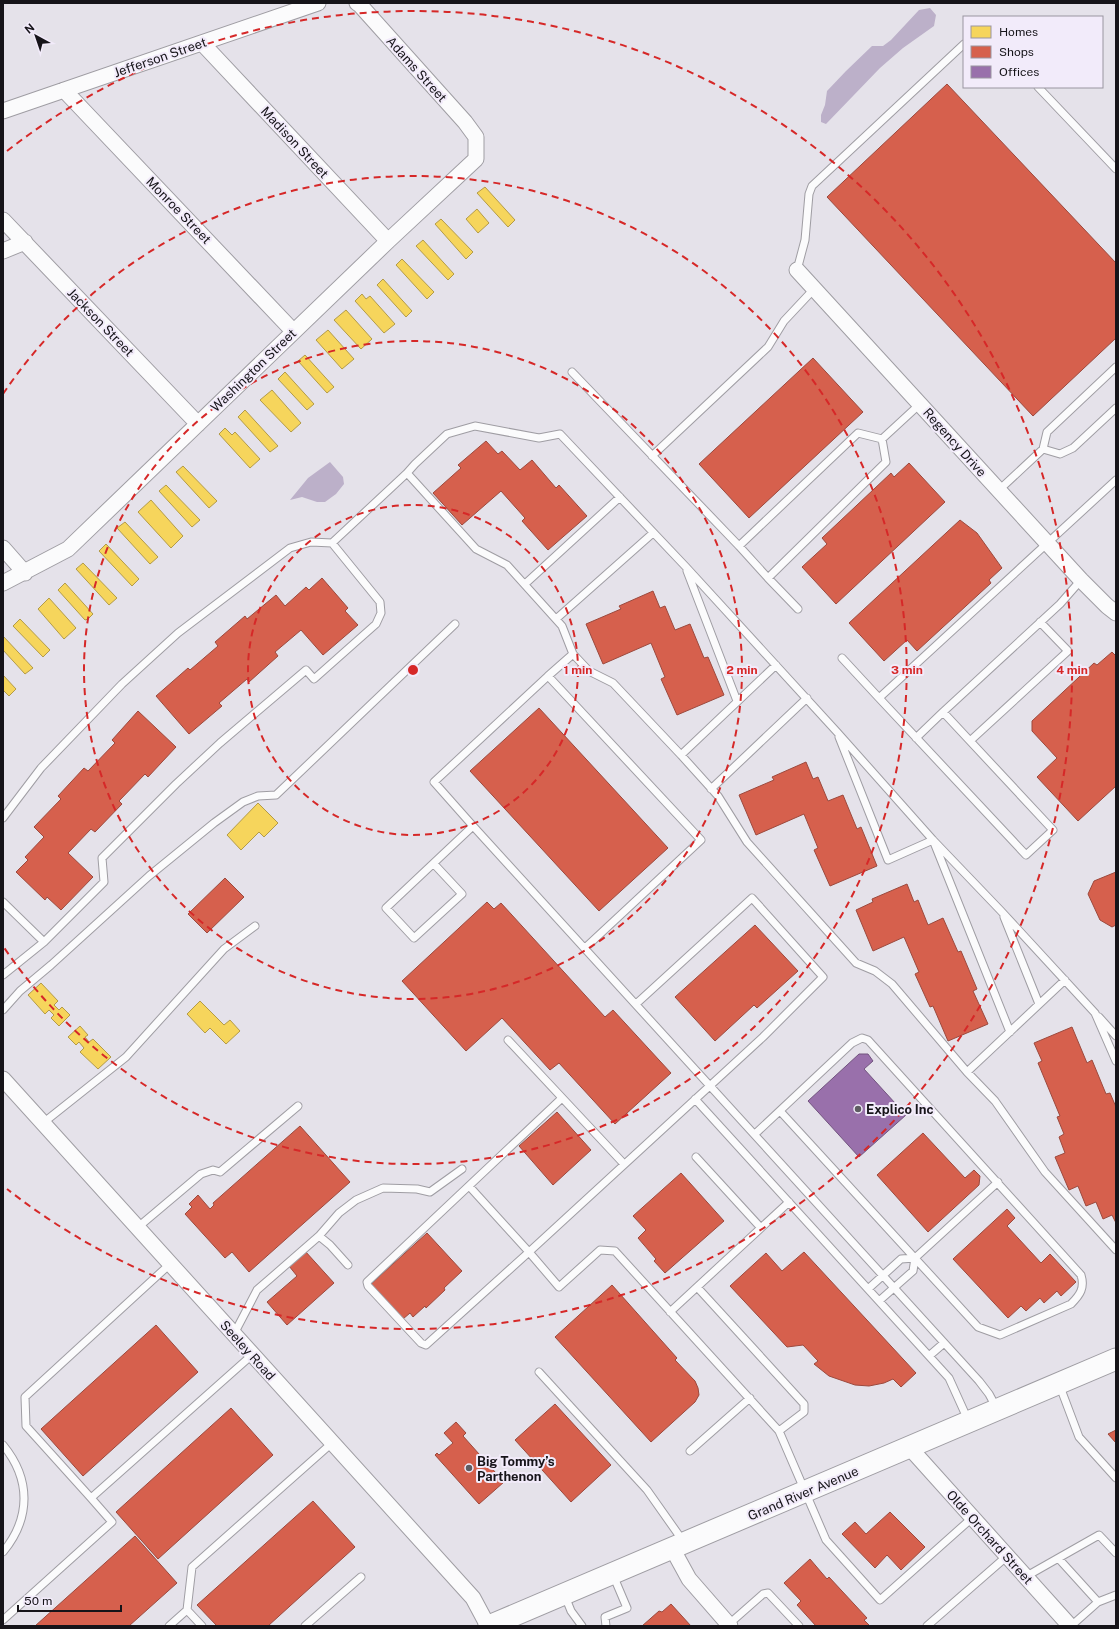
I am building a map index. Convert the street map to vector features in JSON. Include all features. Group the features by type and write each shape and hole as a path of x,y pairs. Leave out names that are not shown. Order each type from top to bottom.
{"main road":[{"name":"Grand River Avenue","path":"488,1626 910,1448 997,1409 1116,1359"}],"street":[{"name":"Jefferson Street","path":"3,111 318,3"},
{"name":"Adams Street","path":"357,3 465,122 476,137"},
{"name":"Madison Street","path":"202,43 388,240"},
{"name":"Monroe Street","path":"64,90 293,331"},
{"name":"Washington Street","path":"3,583 25,573 68,549 388,240 476,159 476,137"},
{"name":"Jackson Street","path":"3,220 198,424"},
{"path":"3,251 25,242"},
{"name":"Regency Drive","path":"797,270 1081,580 1116,613"},
{"path":"3,548 25,573"},
{"name":"Seeley Road","path":"3,1078 473,1598 488,1626"},
{"name":"Olde Orchard Street","path":"910,1448 1025,1578 1070,1626"},
{"path":"678,1545 689,1579 729,1625"}],"lane":[{"path":"797,270 805,240 809,194 812,186 963,45"},
{"path":"1039,88 1116,169"},
{"path":"652,456 768,347 784,321 814,289"},
{"path":"999,490 1043,449 1047,432 1116,367"},
{"path":"572,372 798,609"},
{"path":"882,439 920,404"},
{"path":"1043,449 1060,454 1073,448 1116,408"},
{"path":"3,818 41,768 122,684 178,634 290,548 311,542 332,543 447,434 475,426 539,438 560,434 686,567 837,732 933,840 1002,911 1116,1036"},
{"path":"739,546 858,433 882,439"},
{"path":"768,578 886,462 882,439"},
{"path":"407,473 476,549 507,565 562,626 573,654 589,671 613,684 681,755 718,796 747,842 856,963 874,971 892,984 967,1072 995,1101 1045,1172 1116,1250"},
{"path":"879,698 1116,480"},
{"path":"524,584 620,497"},
{"path":"556,619 653,533"},
{"path":"3,975 44,942 104,882 102,858 176,784 220,743 306,670 314,679 376,624 381,613 380,602 332,543"},
{"path":"686,567 737,702"},
{"path":"916,738 1060,604 1081,580"},
{"path":"970,741 1068,651 1040,622"},
{"path":"3,1010 20,991 51,965 149,876 214,823 243,802 258,796 276,796 455,624"},
{"path":"573,654 434,782 944,1342 979,1381 989,1394 997,1409"},
{"path":"842,658 1026,855 1053,830 943,712"},
{"path":"681,755 776,665"},
{"path":"548,676 701,840 585,948"},
{"path":"711,789 806,698"},
{"path":"837,732 888,860 933,840"},
{"path":"434,864 462,894 414,938 386,908 473,826"},
{"path":"933,840 1010,1032"},
{"path":"562,1098 367,1282 368,1286 421,1343 426,1345 529,1252 762,1037 823,977 752,898 636,1004"},
{"path":"3,902 44,942"},
{"path":"1002,911 1040,1004"},
{"path":"43,1123 126,1057 224,949 255,926"},
{"path":"967,1072 1065,980"},
{"path":"1095,1013 1116,1062"},
{"path":"755,1134 852,1044 862,1038 868,1040 1082,1275 1084,1284 1080,1296 1071,1304 1000,1335 978,1327 780,1111"},
{"path":"508,1040 624,1164"},
{"path":"695,1099 948,1378 969,1422"},
{"path":"137,1228 201,1174 213,1170 220,1172 298,1106"},
{"path":"696,1157 760,1228"},
{"path":"234,1334 257,1290 319,1236 339,1213 356,1200 383,1188 417,1189 430,1192 462,1169"},
{"path":"868,1289 901,1259 915,1258 998,1182"},
{"path":"469,1186 559,1286 600,1250 615,1251 779,1431 826,1540 880,1600 972,1518"},
{"path":"670,1312 788,1202"},
{"path":"319,1236 330,1245 348,1265"},
{"path":"879,1301 913,1271 915,1258"},
{"path":"3,1620 112,1522 26,1426 25,1397 170,1264"},
{"path":"697,1287 804,1404 804,1412 801,1416 779,1431"},
{"path":"929,1356 944,1342"},
{"path":"91,1498 252,1355"},
{"path":"539,1372 647,1490 678,1545"},
{"path":"1059,1384 1079,1437 1116,1478"},
{"path":"690,1451 750,1398"},
{"path":"169,1626 187,1610 192,1567 332,1443"},
{"path":"3,1445 14,1461 21,1477 24,1493 24,1505 19,1527 3,1552"},
{"path":"1025,1578 1099,1535 1116,1553"},
{"path":"927,1626 1006,1556"},
{"path":"1059,1559 1098,1602"},
{"path":"606,1626 605,1617 627,1608 612,1573"},
{"path":"305,1626 362,1577"},
{"path":"729,1625 763,1594 768,1593 799,1626"},
{"path":"564,1594 571,1611 582,1626"},
{"path":"1070,1626 1098,1602 1116,1595"},
{"path":"187,1610 202,1626"}],"shaded area":[{"path":"930,8 936,15 934,26 903,48 880,68 826,124 821,122 821,115 825,105 827,91 846,71 872,46 883,46 891,40 919,10"},
{"path":"330,462 343,477 344,484 336,494 325,502 317,502 302,497 290,500 308,478"}],"building: Homes":[{"path":"485,187 515,220 508,227 477,193"},
{"path":"477,209 489,223 478,233 466,219"},
{"path":"441,219 473,252 466,259 435,224"},
{"path":"423,240 454,274 448,280 416,246"},
{"path":"402,259 434,292 427,299 396,265"},
{"path":"383,279 412,311 406,317 377,285"},
{"path":"362,294 366,299 370,296 395,324 384,333 355,301"},
{"path":"346,310 372,339 361,349 334,320"},
{"path":"328,330 354,359 342,369 316,340"},
{"path":"305,355 334,387 327,393 298,361"},
{"path":"285,372 314,404 307,410 278,379"},
{"path":"272,390 301,423 291,432 260,400"},
{"path":"245,410 278,446 270,452 238,417"},
{"path":"225,428 232,435 235,432 260,459 250,468 219,434"},
{"path":"183,466 217,501 209,508 176,472"},
{"path":"166,485 200,520 192,527 159,491"},
{"path":"151,500 183,536 171,548 138,512"},
{"path":"125,522 158,557 150,564 117,528"},
{"path":"106,544 139,579 132,586 99,551"},
{"path":"83,563 117,598 109,605 76,569"},
{"path":"65,583 93,614 88,619 85,620 58,590"},
{"path":"49,598 76,628 64,639 38,609"},
{"path":"20,619 50,650 43,657 13,626"},
{"path":"3,636 33,668 25,674 3,650"},
{"path":"3,675 16,689 9,696 3,690"},
{"path":"258,803 278,823 264,837 259,832 241,850 227,835"},
{"path":"41,983 58,1001 54,1005 59,1010 62,1007 70,1015 59,1026 51,1018 54,1015 49,1010 45,1014 28,995"},
{"path":"200,1001 224,1025 230,1020 240,1031 226,1044 210,1028 205,1033 187,1014"},
{"path":"80,1026 88,1035 85,1037 89,1042 93,1039 111,1057 98,1069 80,1052 84,1048 79,1042 76,1045 68,1037"}],"building: Shops":[{"path":"947,84 1116,263 1116,338 1033,416 827,197"},
{"path":"813,358 863,412 749,518 699,464"},
{"path":"486,441 498,454 502,451 520,470 532,460 556,488 559,485 587,516 548,550 522,521 525,518 501,491 462,525 433,493 461,468 458,465"},
{"path":"909,463 945,502 836,604 802,567 827,544 822,538 891,473 894,477"},
{"path":"960,520 977,533 1002,568 989,580 991,583 917,651 907,640 884,661 849,623"},
{"path":"322,578 348,608 345,611 358,625 323,655 301,630 275,652 278,656 249,682 247,679 219,703 222,706 189,734 156,696 188,668 190,670 218,646 215,642 245,616 247,619 276,595 285,606 306,587 309,590"},
{"path":"653,591 660,608 665,606 675,630 690,624 704,658 708,657 724,695 677,715 661,679 665,677 651,643 603,664 586,624 621,609 619,606"},
{"path":"1112,652 1116,656 1116,786 1078,821 1037,777 1057,758 1032,731 1032,721 1094,663 1097,665"},
{"path":"539,708 668,848 599,911 470,771"},
{"path":"138,711 176,747 148,777 145,774 119,801 122,804 95,832 91,829 68,853 93,877 61,910 47,897 45,900 16,872 28,860 25,857 44,837 34,827 61,799 58,796 84,768 88,771 115,743 112,740"},
{"path":"806,762 813,779 818,777 828,801 843,795 857,829 861,827 877,866 830,886 814,850 818,848 804,814 756,835 739,795 774,780 772,777"},
{"path":"1116,872 1116,925 1112,927 1100,920 1088,894 1094,881"},
{"path":"225,878 244,897 207,933 188,914"},
{"path":"907,884 914,902 918,900 928,925 943,918 958,952 961,951 977,989 973,991 988,1024 948,1041 933,1006 930,1007 915,974 919,972 904,937 873,951 856,910 873,902 872,899"},
{"path":"487,902 494,909 501,903 605,1017 613,1010 671,1073 615,1124 559,1063 550,1070 502,1018 466,1051 402,981"},
{"path":"755,925 798,971 757,1008 754,1005 715,1041 675,997"},
{"path":"1072,1027 1087,1063 1092,1060 1106,1094 1110,1093 1116,1107 1116,1223 1112,1215 1103,1219 1096,1202 1086,1206 1078,1186 1069,1190 1055,1157 1065,1153 1059,1137 1064,1134 1057,1117 1060,1116 1038,1063 1042,1061 1034,1043"},
{"path":"557,1112 591,1150 553,1185 519,1146"},
{"path":"300,1126 350,1182 249,1272 232,1252 225,1258 185,1214 192,1207 189,1204 198,1195 210,1209 214,1205 213,1203"},
{"path":"923,1133 965,1178 974,1170 980,1176 979,1185 928,1232 877,1175"},
{"path":"681,1173 724,1221 665,1273 654,1261 656,1259 638,1238 646,1230 633,1216"},
{"path":"1007,1209 1015,1218 1007,1226 1041,1263 1050,1254 1076,1282 1061,1296 1057,1291 1044,1303 1040,1298 1026,1311 1021,1306 1008,1318 953,1259"},
{"path":"427,1233 462,1271 426,1308 425,1306 413,1317 410,1313 403,1319 371,1284"},
{"path":"305,1251 334,1283 287,1325 267,1302 297,1276 289,1266"},
{"path":"804,1252 916,1373 901,1387 893,1379 884,1383 869,1386 855,1385 829,1376 814,1364 818,1361 803,1345 787,1347 730,1286 766,1253 782,1271"},
{"path":"612,1285 677,1358 675,1360 695,1381 698,1388 699,1395 695,1402 651,1442 555,1337"},
{"path":"156,1325 198,1372 83,1476 41,1429"},
{"path":"555,1404 611,1465 571,1502 515,1440"},
{"path":"231,1408 273,1455 158,1559 116,1512"},
{"name":"Big Tommy’s Parthenon","path":"456,1422 466,1433 463,1436 504,1482 479,1504 435,1455 437,1453 439,1455 453,1443 444,1433"},
{"path":"1116,1430 1116,1443 1108,1434"},
{"path":"313,1501 355,1547 268,1626 217,1626 197,1605"},
{"path":"890,1512 925,1547 901,1570 887,1555 875,1568 842,1534 855,1522 866,1534"},
{"path":"135,1536 177,1583 129,1626 35,1626"},
{"path":"810,1559 827,1579 829,1577 867,1618 864,1620 870,1626 816,1626 797,1605 801,1601 784,1583"},
{"path":"671,1604 691,1626 642,1626 659,1611 662,1612"}],"building: Offices":[{"path":"859,1054 868,1054 873,1061 864,1069 906,1115 859,1157 808,1101"}],"place":[{"name":"Explico Inc","path":"858,1109"},
{"name":"Big Tommy’s Parthenon","path":"469,1468"}]}
